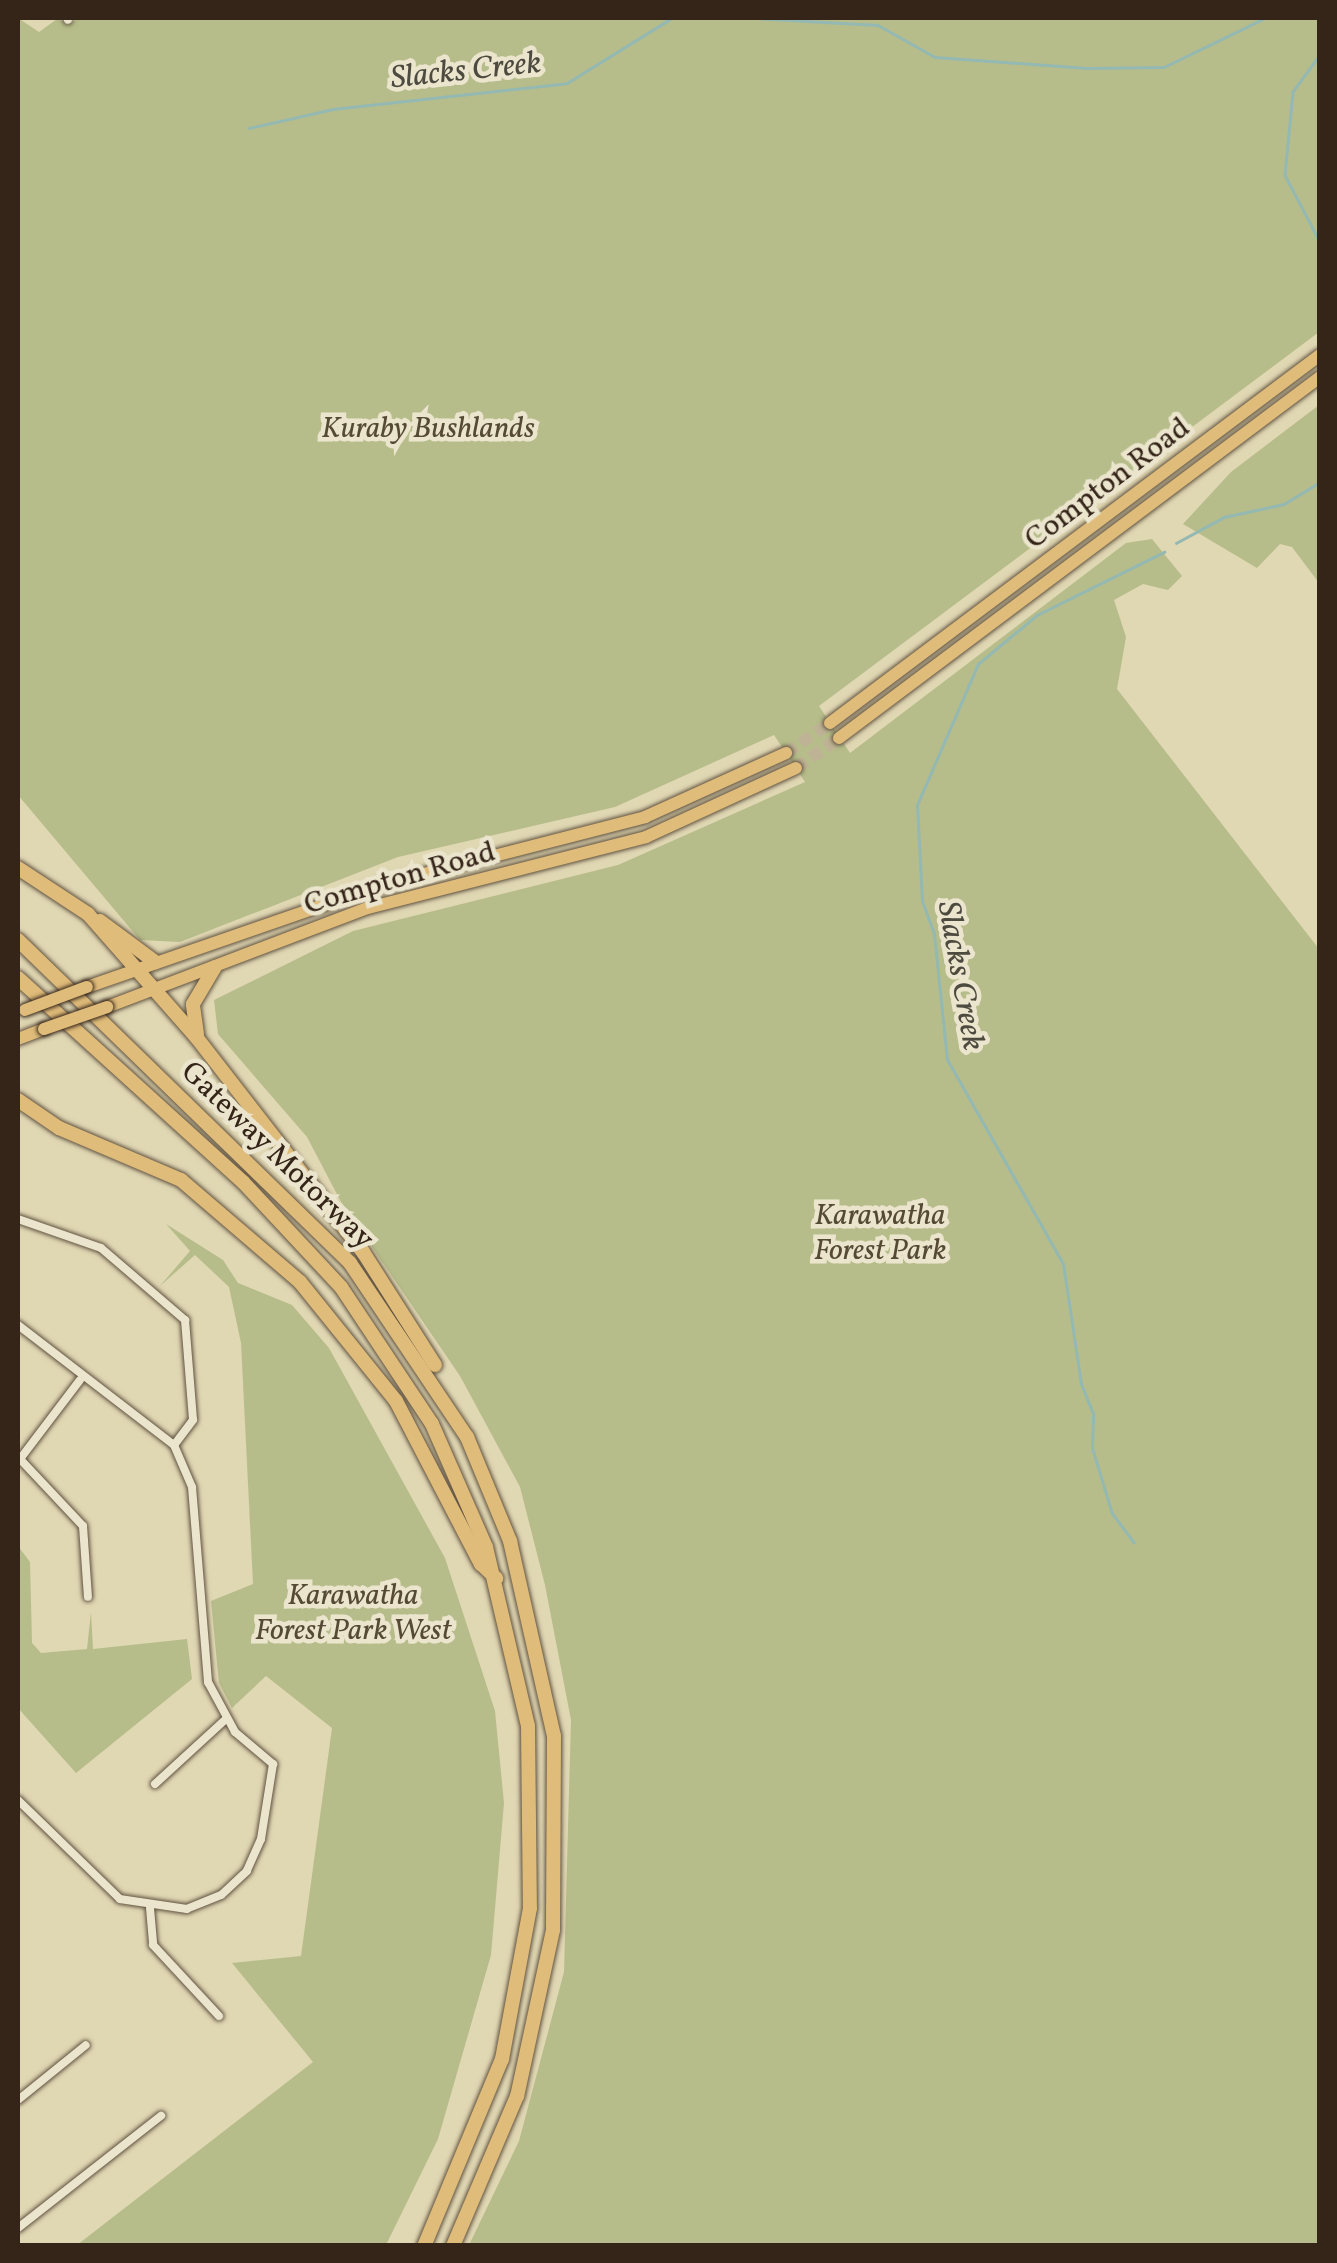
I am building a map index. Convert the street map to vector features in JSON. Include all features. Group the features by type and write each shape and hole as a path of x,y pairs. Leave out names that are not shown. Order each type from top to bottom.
{"highway":[{"path":"18,868 156,962"},
{"path":"94,920 197,1038 383,1282 452,1396 467,1437"},
{"name":"Gateway Motorway","path":"18,940 331,1241 412,1346 467,1437 532,1610 554,1736 559,1837 553,1930 526,2064 453,2246"},
{"path":"197,1038 193,1004 215,968"},
{"name":"Gateway Motorway","path":"18,978 260,1199 352,1302 432,1424 496,1578 528,1726 530,1908 502,2059 424,2246"},
{"path":"18,1100 38,1115 132,1154 198,1191 300,1282 359,1350 421,1440 481,1564 496,1578"},
{"path":"18,1114 38,1115"}],"main road":[{"name":"Compton Road","path":"830,724 1320,356"},
{"name":"Compton Road","path":"839,738 1320,377"},
{"name":"Compton Road","path":"21,1011 409,877 645,817 786,752"},
{"name":"Compton Road","path":"18,1039 385,903 646,838 796,768"}],"street":[{"path":"18,1219 101,1248 185,1320 193,1420 174,1446"},
{"path":"18,1325 80,1380 174,1446 192,1487 204,1662 226,1719 273,1764 256,1855 221,1896 187,1909 150,1908 102,1886 18,1800"},
{"path":"80,1380 20,1447 27,1473 83,1526 88,1597"},
{"path":"154,1784 226,1719"},
{"path":"150,1908 153,1946 219,2016"},
{"path":"18,2100 86,2045"},
{"path":"18,2228 161,2116"}],"green space":[{"path":"18,18 39,32 57,19 68,24 80,18 1319,18 1319,332 819,706 850,753 1126,543 1152,539 1182,576 1168,590 1143,584 1114,600 1126,637 1117,689 1319,949 1319,2245 469,2245 519,2141 564,1972 571,1720 545,1585 520,1487 460,1376 340,1200 307,1137 218,1034 214,1000 353,931 618,865 805,782 774,735 615,807 398,857 180,942 140,940 18,795"},
{"path":"1319,405 1319,583 1292,547 1280,544 1257,568 1183,524 1231,472"},
{"name":"Karawatha Forest Park West","path":"166,1224 223,1260 238,1283 292,1305 329,1348 445,1558 495,1711 504,1803 491,1955 438,2139 386,2245 77,2245 313,2062 232,1963 301,1956 332,1728 266,1676 232,1708 219,1683 211,1601 253,1584 241,1343 229,1287 195,1255 160,1286 190,1251"},
{"path":"18,1546 30,1562 32,1643 41,1653 87,1649 91,1612 93,1649 187,1639 192,1679 76,1773 18,1708"}],"waterway":[{"name":"Slacks Creek","path":"249,128 333,109 567,83 672,18"},
{"name":"Slacks Creek","path":"755,18 878,25 935,57 1087,68 1164,67 1265,18"},
{"name":"Slacks Creek","path":"1320,55 1293,92 1285,175 1320,242"},
{"name":"Slacks Creek","path":"1176,543 1224,517 1284,504 1320,482"},
{"name":"Slacks Creek","path":"1134,1543 1112,1514 1092,1448 1093,1414 1081,1384 1063,1264 947,1060 934,934 922,901 917,805 978,664 1037,615 1164,552"}],"tunnel":[{"path":"786,753 830,723"},
{"path":"796,768 839,738"}],"park label":[{"name":"Kuraby Bushlands","path":"428,429"},
{"name":"Karawatha Forest Park","path":"880,1233"}]}
